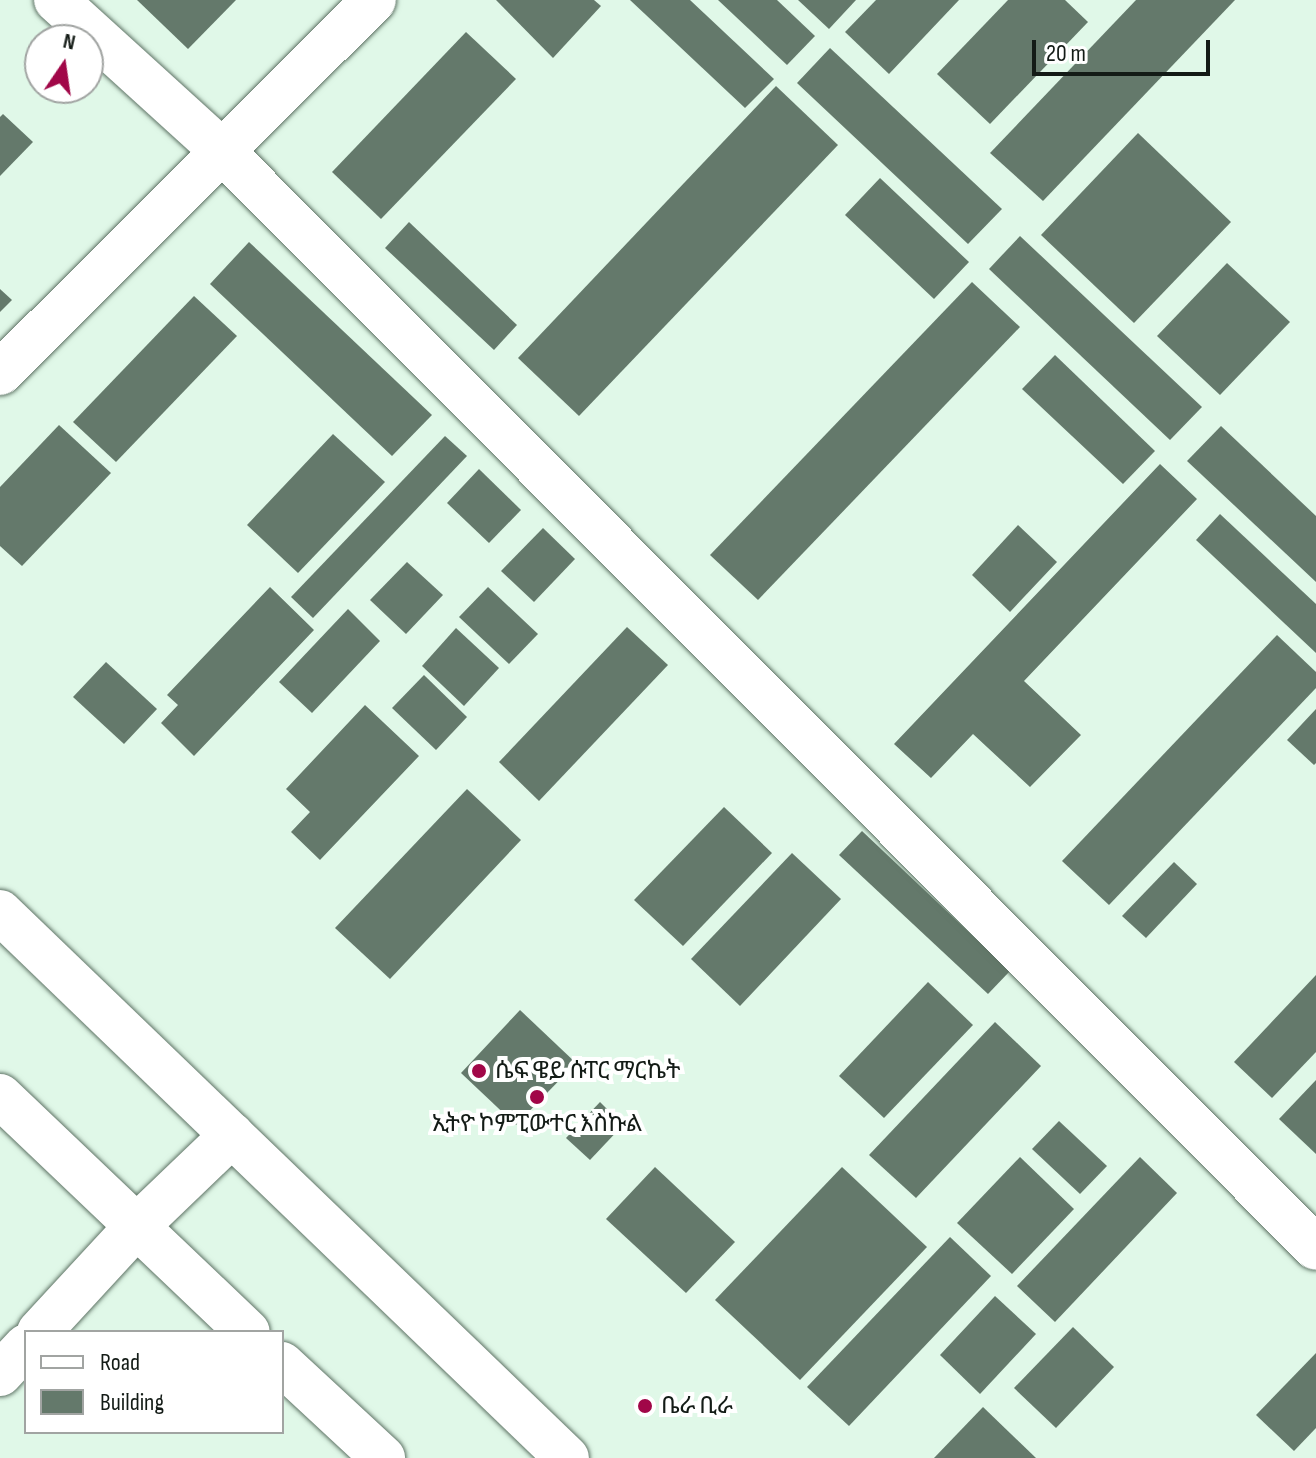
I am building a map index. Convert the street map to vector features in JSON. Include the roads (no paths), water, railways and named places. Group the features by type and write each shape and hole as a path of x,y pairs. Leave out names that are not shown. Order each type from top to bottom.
{"street":[{"path":"56,0 224,153 1316,1248"},
{"path":"0,373 224,153 374,0"},
{"path":"0,912 567,1458"},
{"path":"0,1096 246,1330"},
{"path":"41,1330 136,1227 232,1135"},
{"path":"0,1374 24,1348"},
{"path":"284,1366 383,1458"}],"place":[{"name":"ሴፍ ዌይ ሱፐር ማርኬት","path":"479,1071"},
{"name":"ኢትዮ ኮምፒውተር እስኩል","path":"537,1097"},
{"name":"ቤራ ቢራ","path":"645,1406"}]}
